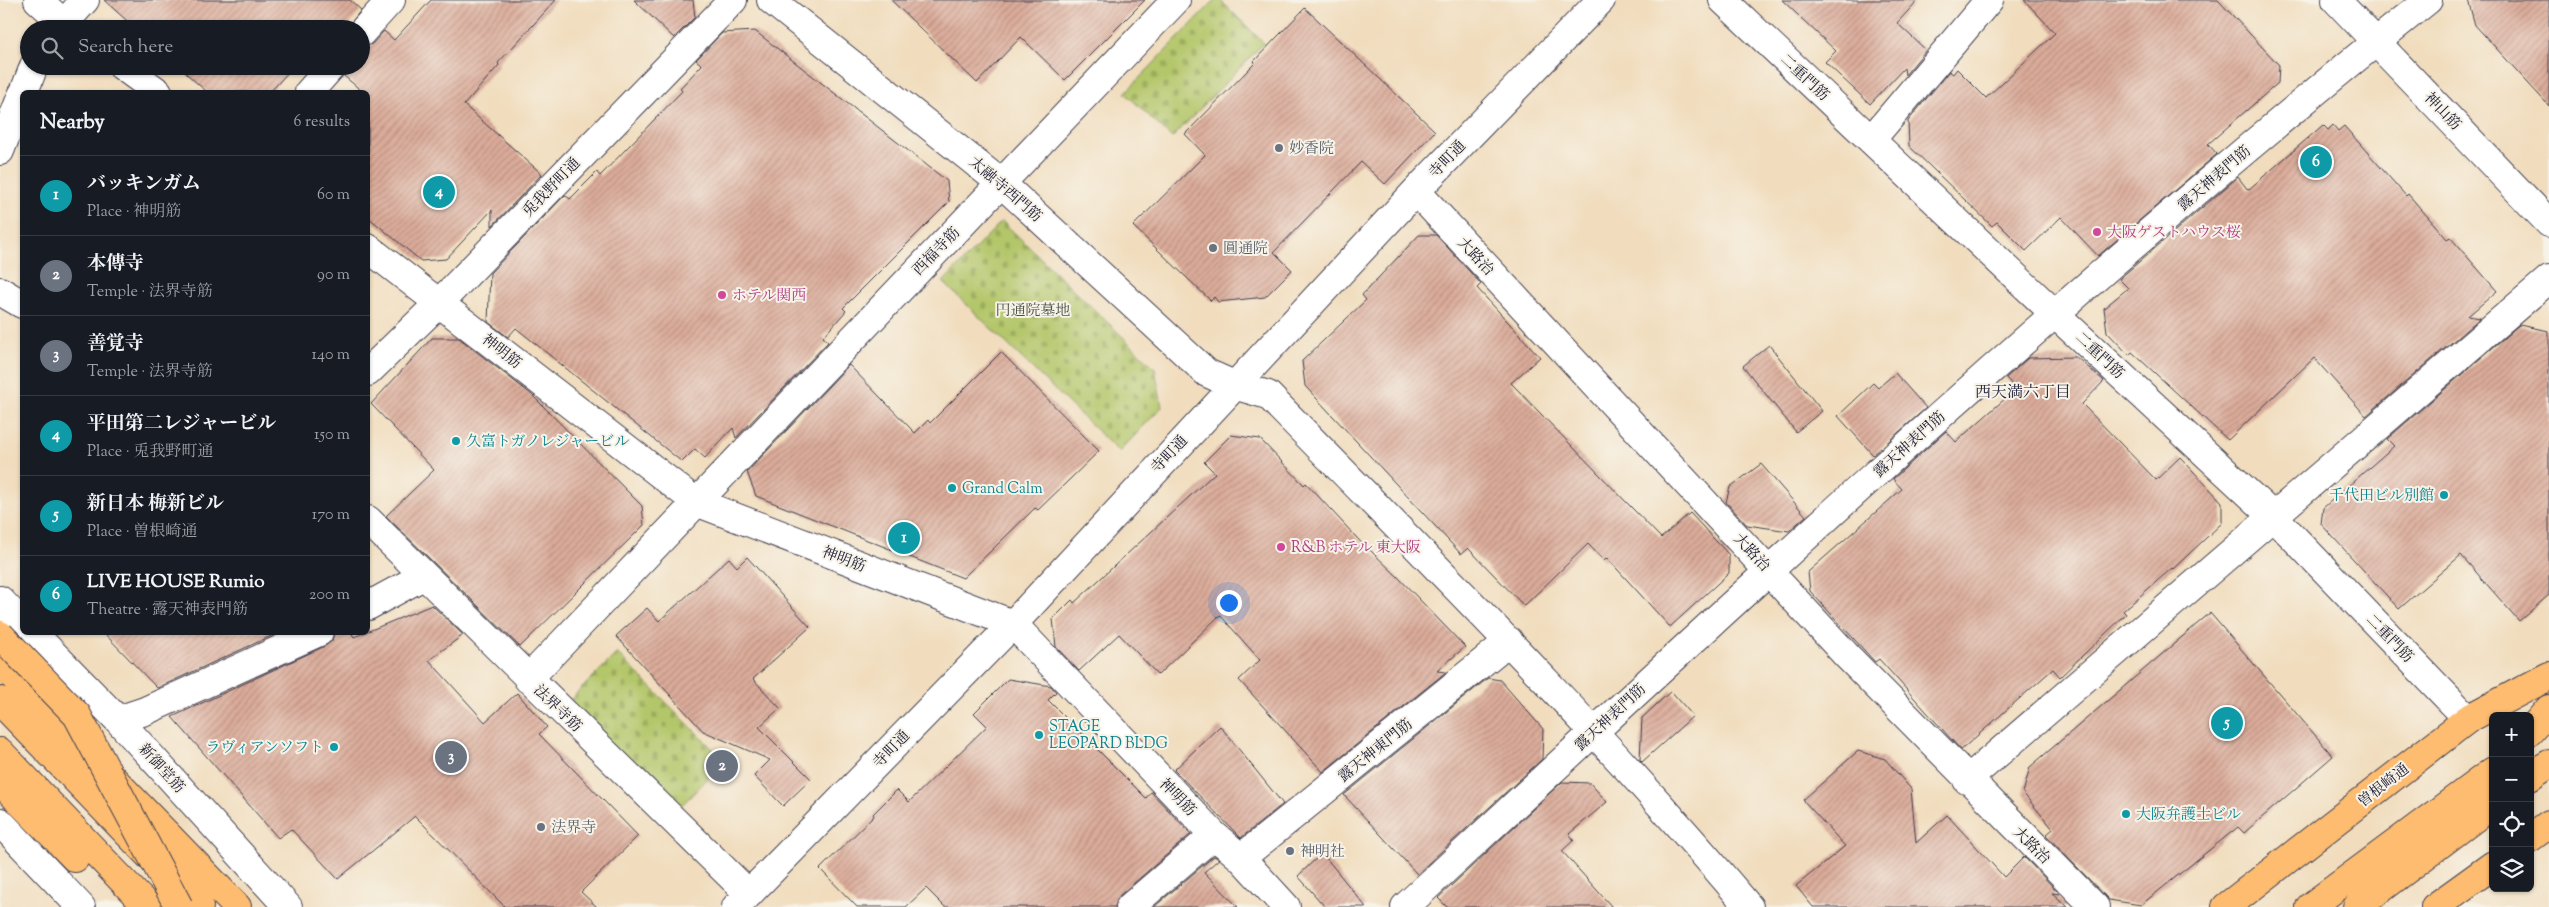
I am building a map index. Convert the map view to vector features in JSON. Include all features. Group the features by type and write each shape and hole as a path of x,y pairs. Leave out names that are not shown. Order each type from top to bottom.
{"highway":[{"path":"0,635 77,715 179,907"},
{"path":"0,662 237,907"},
{"name":"曽根崎通","path":"2226,907 2468,719 2549,676"},
{"path":"0,701 199,907"},
{"path":"2534,726 2549,709"},
{"path":"0,752 148,907"},
{"path":"2534,774 2549,764"},
{"path":"2310,907 2489,774"},
{"path":"0,781 123,907"},
{"path":"2357,907 2489,807"},
{"path":"2534,835 2549,824"},
{"path":"2435,907 2489,868"}],"street":[{"path":"38,0 57,20"},
{"path":"69,20 85,0"},
{"path":"370,24 391,0"},
{"name":"兎我野町通","path":"370,370 440,302 733,0"},
{"name":"太融寺西門筋","path":"771,0 1001,183 1207,373 1234,385 1268,395 1509,641 1595,732 1669,813 1749,907"},
{"name":"西福寺筋","path":"528,679 1176,0"},
{"name":"寺町通","path":"743,901 1012,624 1416,192 1601,0"},
{"name":"二重門筋","path":"1723,0 2055,314 2274,517 2468,719"},
{"path":"1871,140 1989,0"},
{"name":"神山筋","path":"2336,0 2549,223"},
{"name":"露天神表門筋","path":"1405,907 1768,569 2055,314 2428,0"},
{"path":"25,90 30,75"},
{"path":"134,75 155,90"},
{"path":"311,90 324,75"},
{"path":"0,151 20,101"},
{"name":"大路治","path":"1416,192 1848,656 1967,780 2095,907"},
{"name":"神明筋","path":"370,250 696,502 1012,624 1214,835 1241,858 1286,907"},
{"path":"1967,780 2549,279"},
{"path":"0,291 20,303"},
{"name":"法界寺筋","path":"370,522 528,679 743,901"},
{"path":"370,605 423,576"},
{"path":"0,600 20,621"},
{"name":"新御堂筋","path":"35,635 118,720 288,907"},
{"path":"118,720 145,711 312,635"},
{"name":"露天神東門筋","path":"1241,858 1509,641"},
{"path":"0,822 81,907"},
{"path":"1130,907 1214,835"}],"green space":[{"path":"1215,0 1220,0 1264,43 1172,138 1125,93"},
{"name":"円通院墓地","path":"1002,221 1155,368 1162,407 1119,452 943,282"},
{"path":"617,653 725,761 676,811 567,703"}],"building":[{"path":"104,0 350,0 361,10 353,20 126,20"},
{"path":"431,0 556,0 498,63 499,65 464,105 542,174 492,226 492,210 446,259 421,261 370,219 370,90 361,90 344,76 370,75 370,45 384,31 394,40"},
{"path":"634,0 693,0 695,17 674,38"},
{"path":"891,0 1145,0 1065,80 1021,37 977,83"},
{"path":"1782,0 1918,0 1897,23 1926,50 1905,75 1904,68 1870,104 1825,62 1836,51"},
{"path":"2024,0 2218,0 2279,65 2278,83 2208,144 2217,154 2098,256 2061,217 2026,251 1997,222 1992,226 1909,146 1908,121 1949,71 1953,74 1957,69 1986,98 2055,33"},
{"path":"2468,0 2549,0 2549,106 2475,25"},
{"path":"1305,8 1435,131 1385,184 1361,162 1274,252 1292,270 1265,297 1218,302 1214,297 1211,301 1133,226 1205,155 1185,134 1255,63 1254,61"},
{"path":"755,31 947,181 949,202 843,308 846,311 823,337 828,342 736,438 733,428 705,458 695,449 682,462 516,328 508,337 488,322 490,273 565,195 570,199 597,172 600,176 682,91 680,88 702,65 696,60 722,33"},
{"path":"188,75 286,75 272,90 205,90"},
{"path":"2323,125 2328,130 2333,125 2338,131 2344,126 2447,239 2450,237 2497,291 2468,316 2480,318 2366,416 2314,358 2228,440 2132,352 2129,355 2107,332 2104,308 2128,288 2119,279 2238,177 2248,190"},
{"path":"1419,235 1436,235 1481,284 1477,288 1540,357 1511,383 1661,538 1690,513 1729,555 1729,573 1670,627 1607,558 1604,561 1588,544 1524,606 1468,548 1461,554 1305,386 1302,361 1366,300 1362,295"},
{"name":"千代田ビル別館","path":"2519,325 2549,331 2549,595 2519,621 2461,555 2399,609 2321,524 2323,508 2394,446 2387,439"},
{"path":"432,338 459,338 532,395 642,506 644,525 520,647 386,516 434,470 371,404"},
{"path":"1769,345 1822,411 1796,432 1743,366"},
{"path":"1001,352 1099,451 1038,510 1035,508 963,578 756,496 747,472 849,365 915,433 928,420 930,423"},
{"path":"2076,357 2104,381 2082,404 2156,480 2180,457 2222,502 2222,523 2173,569 2123,611 2126,614 2060,677 2053,669 1961,750 1879,659 1875,662 1810,591 1808,572 1902,489 1893,479 1946,431 1956,442 2016,389 2006,378 2028,358"},
{"path":"1895,373 1926,408 1873,455 1838,416 1873,383 1878,388"},
{"path":"1231,435 1260,439 1304,485 1306,483 1369,551 1398,577 1465,647 1437,671 1446,672 1323,772 1239,680 1260,660 1220,615 1158,675 1119,634 1079,671 1056,647 1053,619 1072,600 1074,603 1215,473 1204,462"},
{"path":"1761,464 1806,516 1789,531 1747,525 1726,502 1730,487"},
{"path":"747,557 810,627 753,679 780,708 759,727 811,779 783,806 754,776 770,760 703,731 616,636 647,608 659,621 729,558 737,567"},
{"path":"432,605 463,635 429,660 485,722 517,693 547,727 539,734 638,836 581,892 597,907 505,907 415,816 338,879 291,829 278,838 172,717 325,646 332,641 333,635 353,635 354,637 370,635 370,630"},
{"path":"2210,613 2333,756 2244,833 2238,827 2141,905 2109,900 2046,835 2053,829 2023,793 2030,767"},
{"path":"106,635 273,635 157,688"},
{"path":"1488,678 1500,680 1543,729 1542,759 1417,874 1344,795"},
{"path":"1008,679 1051,686 1056,692 1048,700 1146,798 1151,792 1191,834 1120,895 1115,907 945,907 926,888 906,907 857,907 820,869 874,816 873,814 897,790 909,802 987,726 974,713"},
{"path":"1671,691 1693,716 1642,762 1640,760 1642,718"},
{"path":"1220,726 1283,804 1241,838 1174,770"},
{"path":"1858,751 1885,759 1911,789 1916,843 1947,815 2004,877 2024,857 2060,894 2052,893 2068,907 1813,907 1796,886 1845,846 1803,800"},
{"path":"1562,782 1590,783 1607,802 1569,834 1574,840 1562,851 1612,907 1447,907 1438,898"},
{"path":"1322,853 1366,907 1325,907 1298,876"},
{"path":"1214,856 1219,859 1204,872 1238,907 1154,907"}],"place":[{"name":"妙香院","path":"1279,148"},
{"name":"LIVE HOUSE Rumio","path":"2316,162"},
{"name":"平田第二レジャービル","path":"439,192"},
{"name":"大阪ゲストハウス桜","path":"2097,232"},
{"name":"圓通院","path":"1213,248"},
{"name":"ホテル関西","path":"722,295"},
{"name":"久富トガノレジャービル","path":"456,441"},
{"name":"Grand Calm","path":"952,488"},
{"name":"千代田ビル別館","path":"2444,495"},
{"name":"バッキンガム","path":"904,538"},
{"name":"R&B ホテル 東大阪","path":"1281,547"},
{"name":"新日本 梅新ビル","path":"2227,723"},
{"name":"STAGE LEOPARD BLDG","path":"1039,735"},
{"name":"ラヴィアンソフト","path":"334,747"},
{"name":"善覚寺","path":"451,757"},
{"name":"本傳寺","path":"722,766"},
{"name":"大阪弁護士ビル","path":"2126,814"},
{"name":"法界寺","path":"541,827"},
{"name":"神明社","path":"1290,851"}],"district":[{"name":"西天満六丁目","path":"2023,391"}]}
